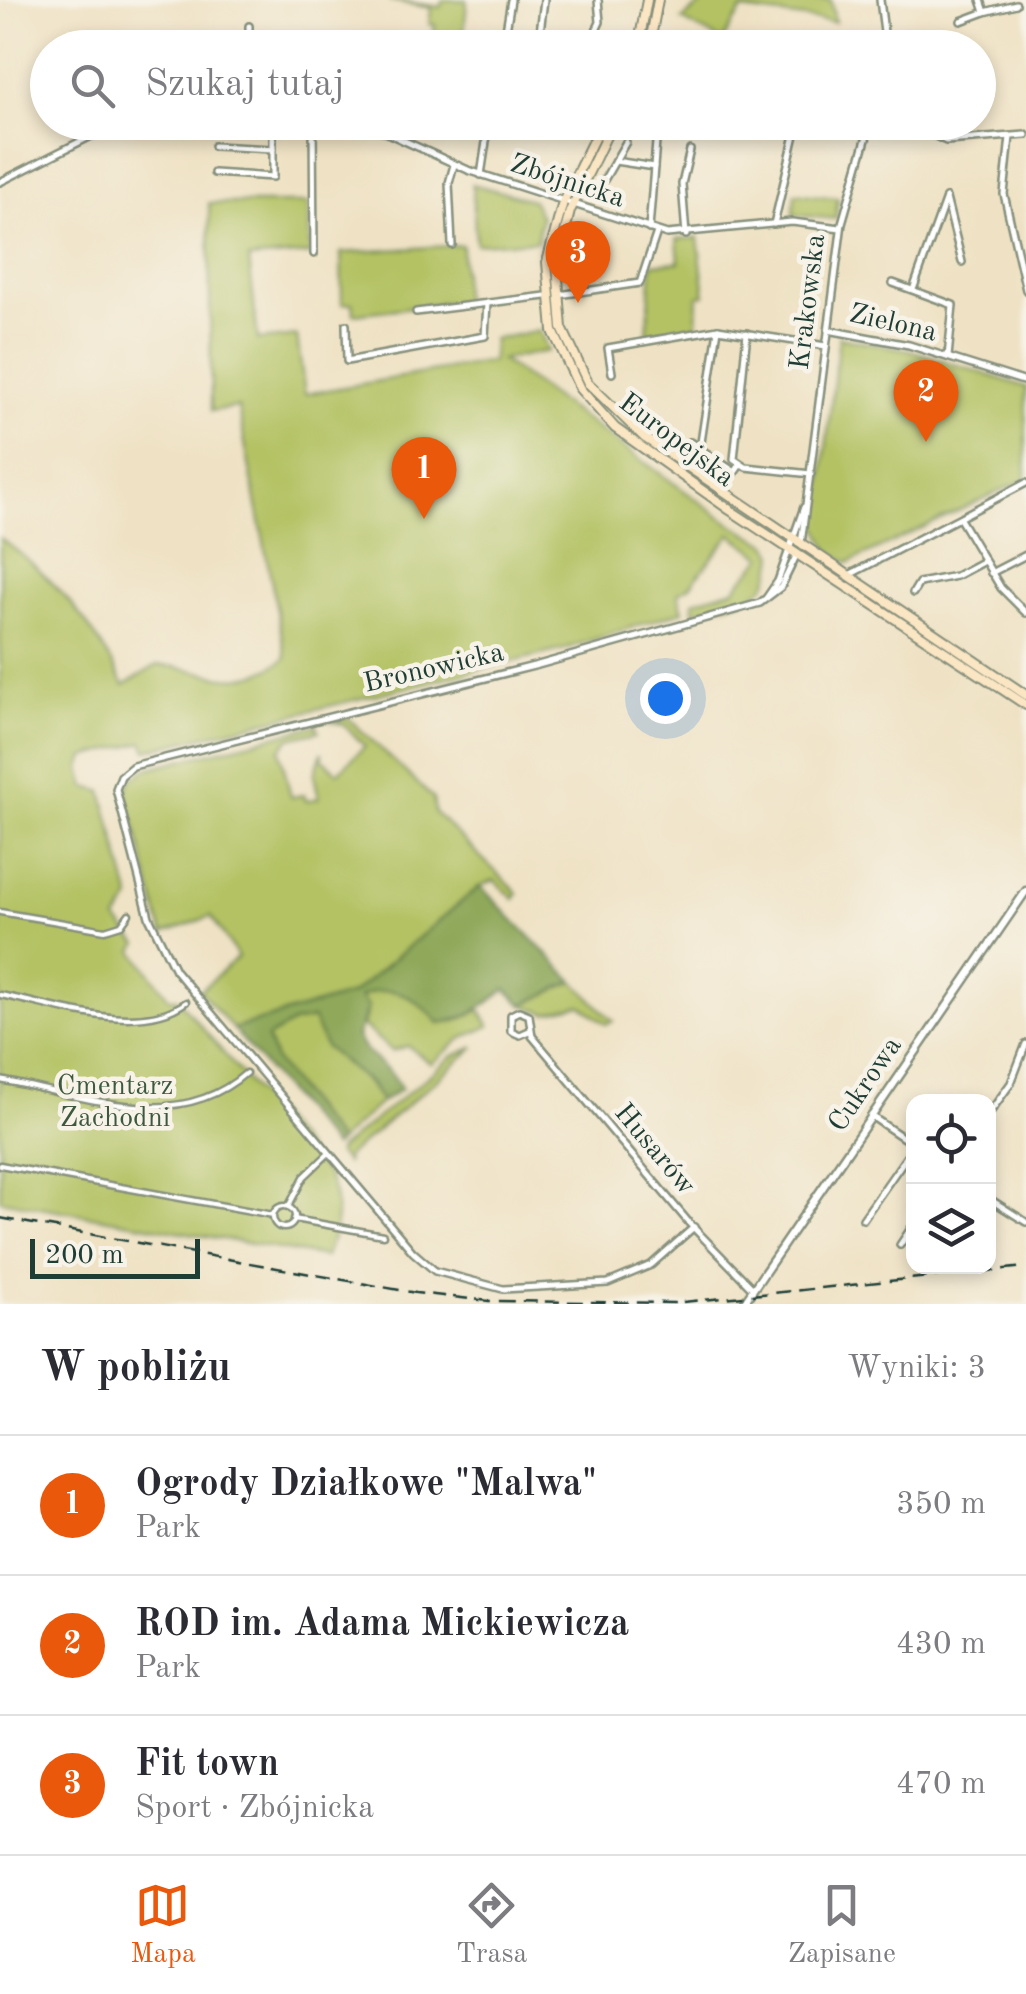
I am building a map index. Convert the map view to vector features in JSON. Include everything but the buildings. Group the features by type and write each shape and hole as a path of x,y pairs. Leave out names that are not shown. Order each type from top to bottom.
{"main road":[{"path":"642,30 648,0"},
{"path":"652,30 658,0"},
{"name":"Europejska","path":"593,140 563,202 549,246 551,296 562,358 602,415 792,550"},
{"name":"Europejska","path":"604,140 573,205 559,248 551,296 572,354 604,403 645,438 797,540"},
{"path":"797,540 1026,695"},
{"path":"792,550 1026,704"}],"street":[{"path":"506,30 511,0"},
{"path":"540,30 544,0"},
{"path":"596,30 600,22 598,0"},
{"path":"880,0 884,30"},
{"path":"981,0 985,12"},
{"path":"961,21 1016,4"},
{"path":"996,138 1026,135"},
{"path":"1010,137 1004,194 1026,290"},
{"path":"0,182 83,140"},
{"path":"214,173 273,177 274,140"},
{"path":"313,140 314,254"},
{"name":"Zbójnicka","path":"401,140 481,175 653,230 774,224 841,228"},
{"path":"481,175 486,140"},
{"path":"774,224 794,140"},
{"name":"Krakowska","path":"792,550 808,491 841,228 849,188 866,140"},
{"path":"596,194 626,142"},
{"name":"Zbójnicka","path":"416,312 640,283 653,230 656,142"},
{"path":"214,146 274,150"},
{"path":"685,231 682,184 690,150"},
{"name":"Zbójnicka","path":"615,161 654,166"},
{"path":"452,245 449,183 454,165"},
{"path":"952,221 936,220 946,198 952,221 962,262"},
{"name":"Zielona","path":"914,288 936,220"},
{"name":"Zielona","path":"893,283 953,305 948,357"},
{"path":"346,324 347,362 485,336 487,303"},
{"path":"700,449 718,329"},
{"path":"612,373 608,348 718,329 826,346"},
{"name":"Zielona","path":"828,330 948,357 1026,382"},
{"path":"740,465 733,453 747,333"},
{"path":"690,442 736,472 740,465"},
{"path":"740,465 810,474"},
{"path":"851,574 1026,483"},
{"path":"960,518 991,573 1026,613"},
{"name":"Bronowicka","path":"328,1154 187,987 161,948 116,796 126,770 751,606 780,590 792,550"},
{"path":"991,573 1026,554"},
{"path":"913,593 918,583 956,576 984,561"},
{"name":"Cukrowa","path":"743,1304 1026,890"},
{"path":"0,912 102,930 119,927 128,914"},
{"path":"0,995 138,1020 164,1016 186,1002"},
{"path":"519,1011 528,1014 532,1023 528,1032 512,1032 510,1016 519,1011"},
{"name":"Husarów","path":"528,1032 694,1227 753,1289"},
{"path":"996,1103 1026,1044"},
{"path":"0,1080 164,1109 210,1099 246,1073"},
{"path":"871,1116 906,1140"},
{"path":"288,1207 304,1177 328,1154 422,1262 442,1274 482,1286 519,1289 615,1281 651,1265 694,1227"},
{"path":"863,1219 906,1157"},
{"path":"0,1165 273,1215"},
{"path":"996,1203 1026,1222"},
{"path":"273,1215 278,1208 288,1207"},
{"path":"288,1207 294,1219"},
{"path":"273,1215 280,1228 288,1227 294,1219"},
{"path":"294,1219 384,1236"},
{"path":"900,1245 906,1236"}],"green space":[{"path":"388,0 441,7 443,0 467,0 464,30 434,30 435,25 429,24 431,8"},
{"path":"707,0 831,0 835,22 742,10 729,30 701,30 682,20"},
{"path":"472,184 532,200 541,217 537,241 476,244"},
{"path":"795,193 838,198 836,219 793,215"},
{"name":"Cmentarz Zachodni","path":"209,203 308,203 310,254 249,259 258,340 297,336 305,394 492,361 493,339 540,331 548,351 501,360 731,524 768,544 775,554 766,583 758,592 737,602 693,611 694,601 734,589 763,557 731,534 690,586 678,593 683,611 561,650 147,750 143,742 85,757 81,768 86,787 102,791 131,899 117,920 138,944 134,951 169,998 177,998 327,1175 336,1216 325,1257 0,1200 0,538 38,569 71,604 124,685 157,665 236,677 268,669 286,658 238,407 211,411"},
{"path":"698,238 705,295 698,296 697,325 647,334 652,264 679,262 677,239"},
{"path":"462,245 463,301 354,314 353,303 342,304 341,253"},
{"path":"839,337 910,350 1026,387 1026,479 848,563 829,550 817,525"},
{"path":"347,717 433,798 435,813 518,893 514,899 494,880 480,886 352,994 233,1029 200,991 238,957 211,916 163,934 126,791 130,781 146,769 317,725 319,731 290,738 280,750 291,797 304,795 306,801 319,798 314,775 322,752 322,758 338,773 365,746 343,724 333,722"},
{"path":"480,886 574,981 523,1005 506,989 467,1015 439,1023 404,994 384,991 360,997 368,1007 357,1036 401,1089 381,1102 372,1085 325,1047 313,1019 293,1023 267,1038 275,1060 338,1142 333,1147 233,1029 352,994"},
{"path":"574,981 613,1021 606,1024 581,1005 547,1013 523,1005"},
{"path":"396,989 418,1000 439,1023 457,1021 480,1010 490,1026 461,1039 431,1064 408,1046 392,1051 363,1026 368,1007 359,998 376,990"},
{"path":"313,1019 329,1047 381,1102 338,1142 275,1060 267,1038 293,1023"},
{"path":"475,1047 347,1156 346,1163 337,1153 453,1056"}],"railway":[{"path":"0,1218 416,1293 489,1301 674,1303 1026,1267"}],"place":[{"name":"Fit town","path":"578,303"},
{"name":"ROD im. Adama Mickiewicza","path":"926,442"},
{"name":"Ogrody Działkowe \"Malwa\"","path":"424,519"}]}
